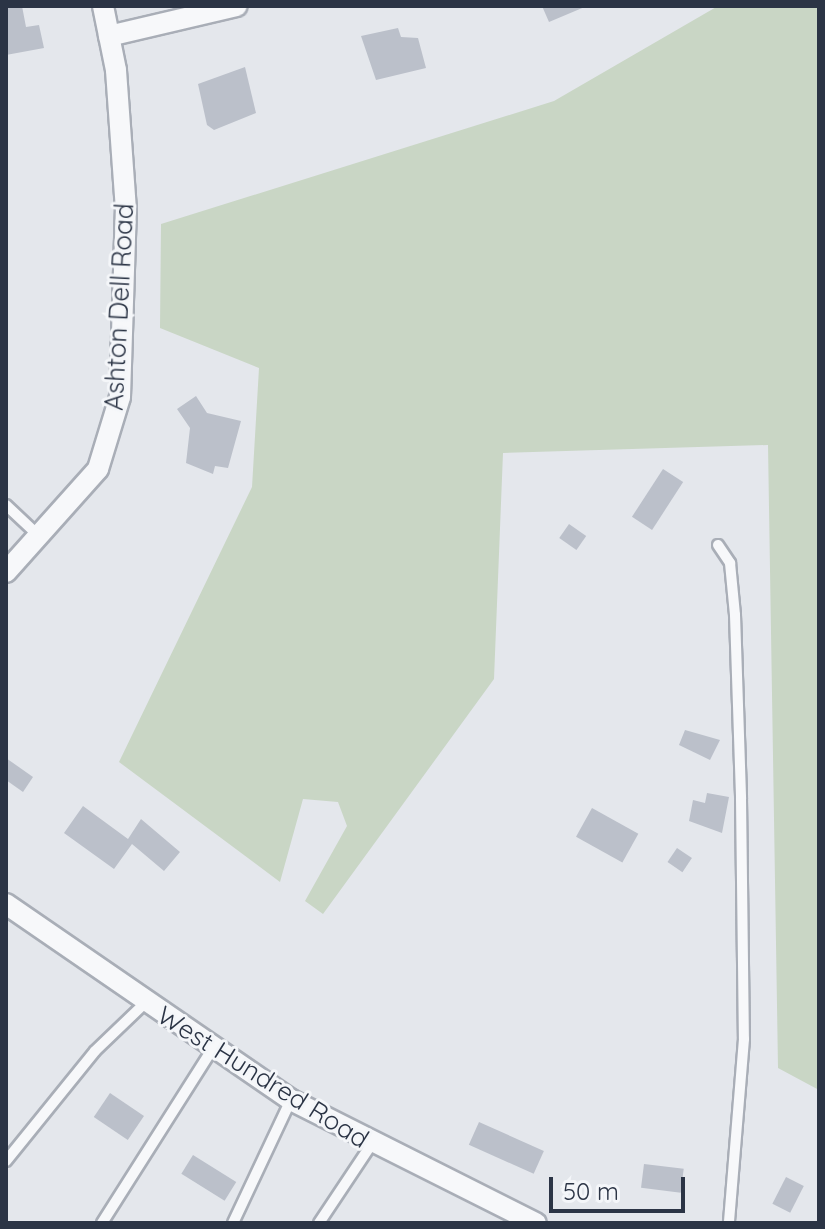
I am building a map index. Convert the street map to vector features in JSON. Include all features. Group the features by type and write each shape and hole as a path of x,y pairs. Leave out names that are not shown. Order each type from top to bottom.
{"street":[{"name":"Ashton Dell Road","path":"6,572 98,469 120,397 126,210 109,36 103,6"},
{"path":"109,36 237,6"},
{"name":"West Hundred Road","path":"6,904 145,1003 291,1100 371,1145 536,1223"}],"lane":[{"path":"6,505 40,537"},
{"path":"718,545 730,563 735,615 741,799 744,1039 729,1223"},
{"path":"6,1161 95,1051 145,1003"},
{"path":"102,1223 213,1048"},
{"path":"233,1223 291,1100"},
{"path":"319,1223 371,1145"}],"green space":[{"path":"718,6 819,6 819,1090 778,1068 768,445 503,453 494,679 323,914 305,901 347,826 338,802 303,799 280,882 119,762 252,487 259,368 160,328 161,224 554,101"}],"building":[{"path":"6,6 22,6 26,27 39,25 44,48 6,55"},
{"path":"542,6 587,6 549,22"},
{"path":"398,28 401,37 418,38 426,68 376,80 361,36"},
{"path":"245,67 256,113 214,130 207,125 198,84"},
{"path":"196,396 207,413 241,421 228,468 215,466 213,474 186,463 190,428 177,409"},
{"path":"663,469 683,482 652,530 632,517"},
{"path":"569,524 586,536 576,550 559,538"},
{"path":"685,730 720,740 710,760 679,745"},
{"path":"6,758 33,777 23,792 6,780"},
{"path":"707,793 729,797 722,833 689,821 693,800 705,803"},
{"path":"83,806 128,839 141,819 180,852 164,871 132,844 114,869 64,833"},
{"path":"592,808 638,834 622,863 576,837"},
{"path":"677,848 692,858 682,872 667,862"},
{"path":"110,1093 144,1116 128,1140 94,1117"},
{"path":"479,1122 544,1151 534,1174 469,1145"},
{"path":"193,1155 236,1182 225,1201 181,1174"},
{"path":"644,1164 684,1169 681,1193 641,1188"},
{"path":"786,1177 804,1186 790,1213 772,1204"}]}
